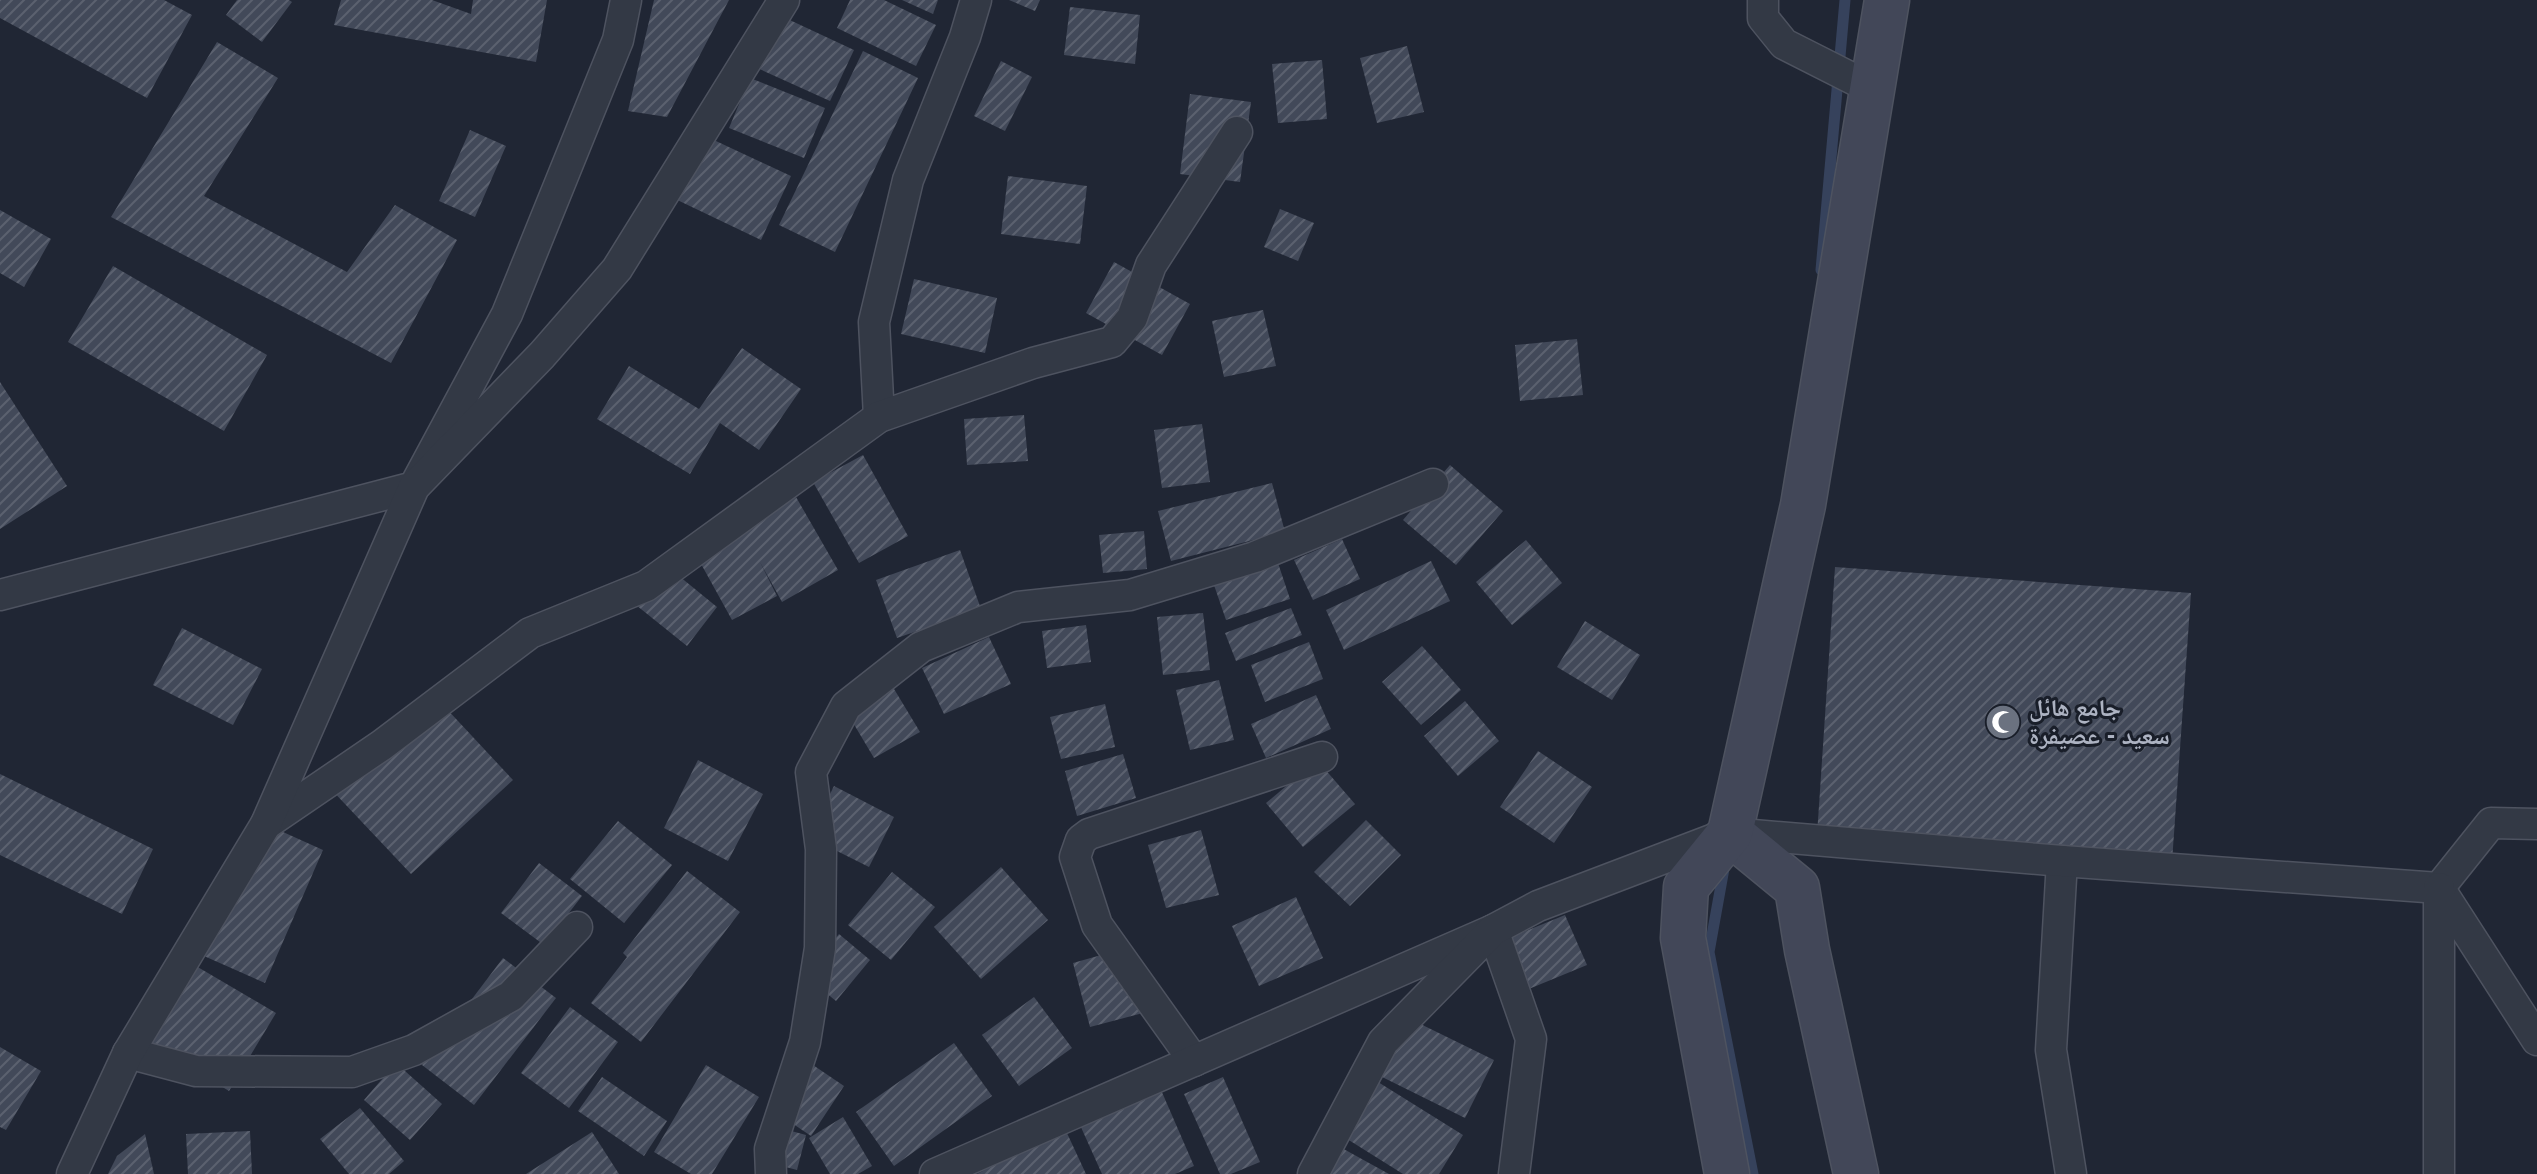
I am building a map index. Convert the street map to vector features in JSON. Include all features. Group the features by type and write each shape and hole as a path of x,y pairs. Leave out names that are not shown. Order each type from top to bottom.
{"main road":[{"path":"1727,1174 1683,938 1686,887 1730,833 1803,505 1887,0"},
{"path":"1730,833 1797,888 1807,950 1856,1174"}],"street":[{"path":"72,1174 128,1053 266,824 414,487 507,314 618,40 626,0"},
{"path":"0,595 414,487 542,355 617,269 784,0"},
{"path":"879,417 874,322 908,180 965,37 976,0"},
{"path":"1763,0 1763,18 1784,44 1871,88"},
{"path":"266,824 382,745 530,633 646,586 879,417 1033,363 1112,342 1132,318 1151,265 1237,132"},
{"path":"771,1174 770,1149 805,1042 820,948 821,849 811,772 846,706 921,647 1018,607 1130,595 1255,557 1433,484"},
{"path":"1194,1061 1097,925 1075,857 1081,840 1089,834 1322,757"},
{"path":"2439,1174 2439,888 2491,823 2537,824"},
{"path":"935,1174 1493,930 1538,906 1730,833 2439,888"},
{"path":"2062,861 2051,1050 2071,1174"},
{"path":"2439,888 2537,1040"},
{"path":"128,1053 196,1071 352,1072 414,1050 511,996 577,927"},
{"path":"1313,1174 1383,1042 1493,930"},
{"path":"1493,930 1531,1039 1514,1174"}],"building":[{"path":"0,0 164,0 192,15 147,98 0,18"},
{"path":"237,0 292,2 262,42 226,15"},
{"path":"341,0 432,0 471,14 473,0 547,0 536,62 334,25"},
{"path":"654,0 729,0 667,117 628,111"},
{"path":"850,0 884,0 936,25 916,66 837,28"},
{"path":"902,0 938,0 933,14"},
{"path":"1009,0 1040,0 1035,11"},
{"path":"1070,7 1140,15 1135,64 1064,55"},
{"path":"779,15 854,50 830,101 755,67"},
{"path":"217,42 278,78 204,196 347,272 395,205 457,240 391,363 111,217"},
{"path":"1407,46 1424,112 1377,123 1360,58"},
{"path":"863,51 918,78 835,252 779,225"},
{"path":"1322,60 1327,119 1278,123 1272,64"},
{"path":"1001,61 1032,77 1005,131 974,116"},
{"path":"750,78 825,108 804,158 729,128"},
{"path":"1190,94 1251,102 1240,182 1180,174"},
{"path":"470,130 506,146 475,217 439,201"},
{"path":"701,134 791,176 761,240 671,197"},
{"path":"1008,176 1087,186 1080,244 1001,234"},
{"path":"1280,209 1314,223 1298,261 1264,247"},
{"path":"0,210 51,239 24,287 0,273"},
{"path":"1114,262 1190,304 1162,355 1086,313"},
{"path":"113,266 267,355 224,431 68,342"},
{"path":"914,279 997,298 985,353 901,334"},
{"path":"1263,310 1276,366 1224,377 1212,321"},
{"path":"1577,339 1583,395 1520,401 1515,345"},
{"path":"742,348 801,389 759,450 720,423 690,474 597,419 629,366 699,409"},
{"path":"0,382 67,486 0,529"},
{"path":"1024,415 1028,461 967,465 964,419"},
{"path":"1202,424 1210,482 1162,488 1154,430"},
{"path":"863,455 908,536 859,563 813,482"},
{"path":"1450,465 1503,511 1456,565 1403,520"},
{"path":"1272,483 1285,532 1171,561 1158,511"},
{"path":"796,497 838,570 782,602 760,562 777,596 732,620 695,553"},
{"path":"1144,531 1147,569 1103,573 1099,535"},
{"path":"1342,539 1360,579 1313,600 1294,560"},
{"path":"1526,540 1562,583 1512,625 1476,582"},
{"path":"960,550 981,609 897,638 876,580"},
{"path":"1431,561 1450,601 1344,650 1326,610"},
{"path":"663,563 717,607 687,646 631,601"},
{"path":"1278,563 1290,599 1226,620 1214,585"},
{"name":"جامع هائل سعيد - عصيفرة","path":"1835,567 2191,593 2171,876 1816,850"},
{"path":"1291,608 1302,635 1236,661 1225,633"},
{"path":"1203,613 1210,670 1163,675 1157,617"},
{"path":"1585,621 1640,655 1612,700 1557,667"},
{"path":"1086,625 1091,662 1047,668 1042,631"},
{"path":"182,628 262,669 233,725 153,685"},
{"path":"989,637 1011,684 944,714 922,668"},
{"path":"1309,642 1323,679 1265,702 1251,665"},
{"path":"1422,646 1461,690 1421,725 1382,682"},
{"path":"1219,680 1234,740 1190,750 1176,690"},
{"path":"891,684 920,732 874,758 846,711"},
{"path":"430,691 513,780 411,874 328,786"},
{"path":"1316,695 1331,729 1266,758 1251,724"},
{"path":"1465,701 1499,741 1458,776 1424,736"},
{"path":"1105,704 1115,747 1061,759 1050,717"},
{"path":"1538,751 1592,787 1554,843 1500,807"},
{"path":"1123,754 1136,798 1077,816 1065,771"},
{"path":"698,760 763,794 728,861 664,828"},
{"path":"1317,760 1355,804 1303,847 1266,803"},
{"path":"0,774 153,849 122,914 0,855"},
{"path":"834,786 894,817 869,867 809,837"},
{"path":"1366,820 1401,855 1350,906 1314,872"},
{"path":"618,821 672,865 624,923 570,879"},
{"path":"263,823 323,850 265,983 204,956"},
{"path":"1201,830 1219,895 1166,908 1148,845"},
{"path":"539,863 582,896 544,945 501,913"},
{"path":"1001,867 1048,920 981,979 934,927"},
{"path":"687,871 740,912 641,1042 591,1003 627,957 623,953"},
{"path":"892,872 935,907 891,960 848,925"},
{"path":"1296,897 1323,958 1259,986 1232,926"},
{"path":"1565,915 1587,965 1514,995 1492,945"},
{"path":"839,934 870,960 836,1001 805,976"},
{"path":"1126,948 1143,1013 1090,1027 1073,963"},
{"path":"503,958 556,998 474,1105 422,1065"},
{"path":"196,966 276,1013 229,1091 150,1043"},
{"path":"1034,997 1072,1048 1019,1086 982,1035"},
{"path":"570,1007 618,1042 569,1108 521,1073"},
{"path":"1400,1014 1494,1060 1465,1118 1372,1072"},
{"path":"954,1043 992,1096 894,1166 856,1112"},
{"path":"0,1047 41,1071 6,1130 0,1127"},
{"path":"396,1063 442,1104 410,1140 364,1100"},
{"path":"810,1063 844,1086 811,1136 777,1113"},
{"path":"706,1065 759,1097 712,1174 691,1174 654,1152"},
{"path":"1362,1072 1463,1135 1439,1174 1403,1174 1328,1127"},
{"path":"602,1077 667,1121 644,1156 578,1111"},
{"path":"1223,1077 1260,1162 1231,1174 1220,1174 1184,1094"},
{"path":"1161,1090 1194,1166 1175,1174 1102,1174 1080,1125"},
{"path":"360,1108 404,1161 389,1174 349,1174 320,1139"},
{"path":"843,1117 872,1166 858,1174 830,1174 809,1138"},
{"path":"773,1126 806,1135 797,1170 763,1161"},
{"path":"250,1131 252,1174 188,1174 186,1134"},
{"path":"1066,1131 1086,1174 977,1174 1024,1150"},
{"path":"592,1132 619,1174 526,1174"},
{"path":"145,1134 154,1174 108,1174 117,1156"},
{"path":"1320,1136 1389,1174 1298,1174"}],"waterway":[{"path":"1821,270 1845,0"},
{"path":"1725,863 1709,952 1753,1174"}],"place":[{"name":"جامع هائل سعيد - عصيفرة","path":"2003,722"}]}
